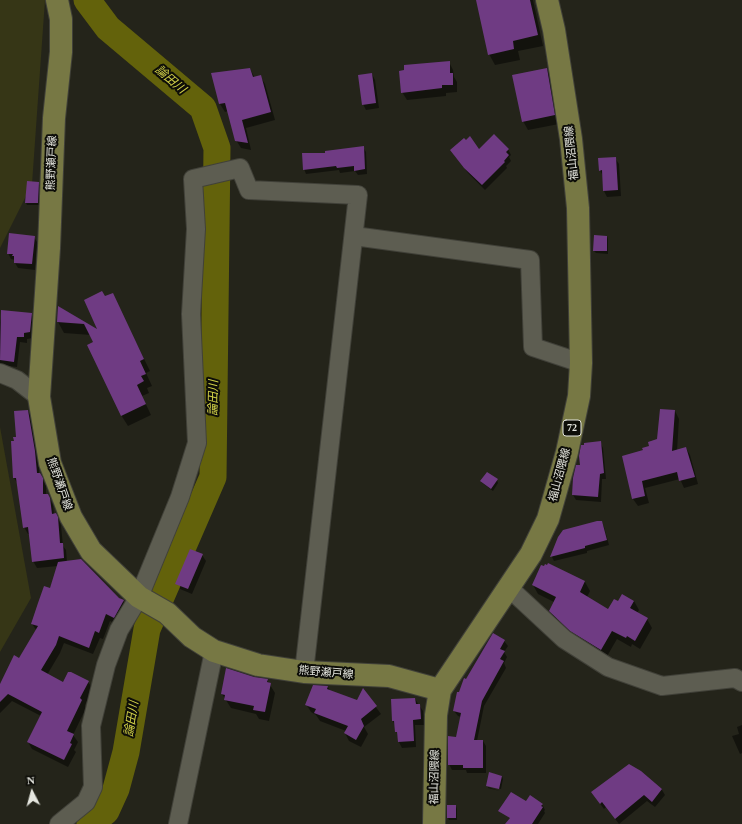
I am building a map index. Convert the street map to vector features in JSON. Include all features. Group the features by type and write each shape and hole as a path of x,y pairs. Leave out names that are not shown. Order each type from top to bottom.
{"main road":[{"name":"熊野瀬戸線","path":"57,0 61,19 61,52 54,118 49,248 39,397 50,463 71,517 91,551 139,597 167,613 192,637 214,651 258,665 304,672 389,676 440,690"},
{"name":"福山沼隈線","path":"434,824 436,715 440,690 531,554 548,519 568,445 579,396 581,363 578,208 571,139 548,0"}],"street":[{"path":"59,824 86,802 93,787 91,726 106,665 119,630 139,597 180,497 197,443 192,314 196,229 194,179 240,168 249,190 358,195 304,672"},
{"path":"354,236 530,260 533,347 581,363"},
{"path":"0,373 17,380 39,397"},
{"path":"508,588 564,639 608,667 662,686 735,678 742,682"},
{"path":"178,824 214,651"}],"shaded area":[{"path":"0,0 45,0 32,184 0,248"},
{"path":"0,427 31,598 0,652"}],"building":[{"path":"476,0 530,0 538,35 513,41 514,49 488,55"},
{"path":"450,61 450,73 453,73 453,85 442,85 442,88 401,93 399,71 404,70 404,65"},
{"path":"250,68 253,77 261,75 271,112 242,120 248,143 235,141 225,103 219,104 211,73"},
{"path":"547,68 555,115 522,122 512,75"},
{"path":"372,73 376,103 362,105 358,75"},
{"path":"494,134 509,149 506,152 509,155 504,161 505,162 482,185 464,168 450,150 464,138 466,140 470,136 479,149"},
{"path":"364,146 365,169 354,171 354,166 337,168 336,166 303,170 302,153 325,153 325,151"},
{"path":"616,157 618,190 603,191 602,170 599,171 598,158"},
{"path":"27,181 39,182 38,203 25,203"},
{"path":"9,233 35,236 32,264 14,263 14,256 12,256 13,254 7,254"},
{"path":"594,235 607,236 607,251 593,251"},
{"path":"102,291 105,296 113,293 144,359 140,361 146,374 141,376 144,381 137,385 146,404 121,416 87,345 93,342 84,324 57,322 58,306 97,329 84,300"},
{"path":"1,310 32,313 30,332 24,333 24,337 17,337 14,362 0,360"},
{"path":"660,409 675,410 672,451 686,447 695,477 679,481 677,472 642,481 645,496 632,499 622,456 643,450 642,448 649,446 648,442 657,439"},
{"path":"28,410 37,473 40,473 43,478 43,494 48,494 50,498 52,514 56,513 58,517 60,543 63,543 64,558 32,562 28,527 23,528 16,478 13,478 11,441 14,441 13,437 16,437 14,411"},
{"path":"601,441 604,473 600,474 598,497 572,495 573,478 576,465 580,465 579,456 581,445 584,445 584,443"},
{"path":"487,472 498,479 491,489 480,481"},
{"path":"602,521 607,540 585,546 585,548 550,557 558,537 563,530"},
{"path":"190,549 203,554 188,589 175,584"},
{"path":"81,559 119,598 124,600 114,618 106,614 99,633 95,631 89,648 59,636 56,645 41,670 63,682 68,672 89,681 80,698 82,700 67,731 74,734 70,743 72,744 64,760 27,742 42,712 8,694 0,702 0,684 14,655 19,658 38,626 31,624 44,586 50,588 58,562"},
{"path":"548,563 585,581 580,592 608,609 614,599 618,601 622,594 634,601 630,608 648,618 635,641 627,636 626,638 612,631 601,650 570,631 549,611 556,597 532,585 541,565 544,566"},
{"path":"493,633 505,640 500,649 505,651 500,659 504,661 482,701 474,740 483,740 483,768 463,768 463,765 448,765 448,736 456,737 461,713 453,711 457,692 459,692 464,678 466,679"},
{"path":"226,668 254,677 268,679 267,682 271,683 265,712 253,710 254,706 224,700 225,695 221,694"},
{"path":"313,685 328,686 327,689 357,700 363,688 377,706 361,719 364,726 356,740 344,733 348,726 314,713 316,709 305,705"},
{"path":"415,698 416,704 420,704 421,719 413,720 414,741 398,742 394,721 392,721 391,699"},
{"path":"629,764 641,771 662,789 652,802 644,795 615,819 602,802 600,804 591,792"},
{"path":"489,772 502,776 499,789 486,786"},
{"path":"511,792 526,801 530,795 543,804 541,806 543,807 532,824 505,824 510,818 498,811"},
{"path":"447,805 456,805 456,818 447,818"}],"waterway":[{"name":"論田川","path":"87,0 108,28 203,108 217,148 213,477 147,629 126,752 116,789 106,811 90,824"}]}
